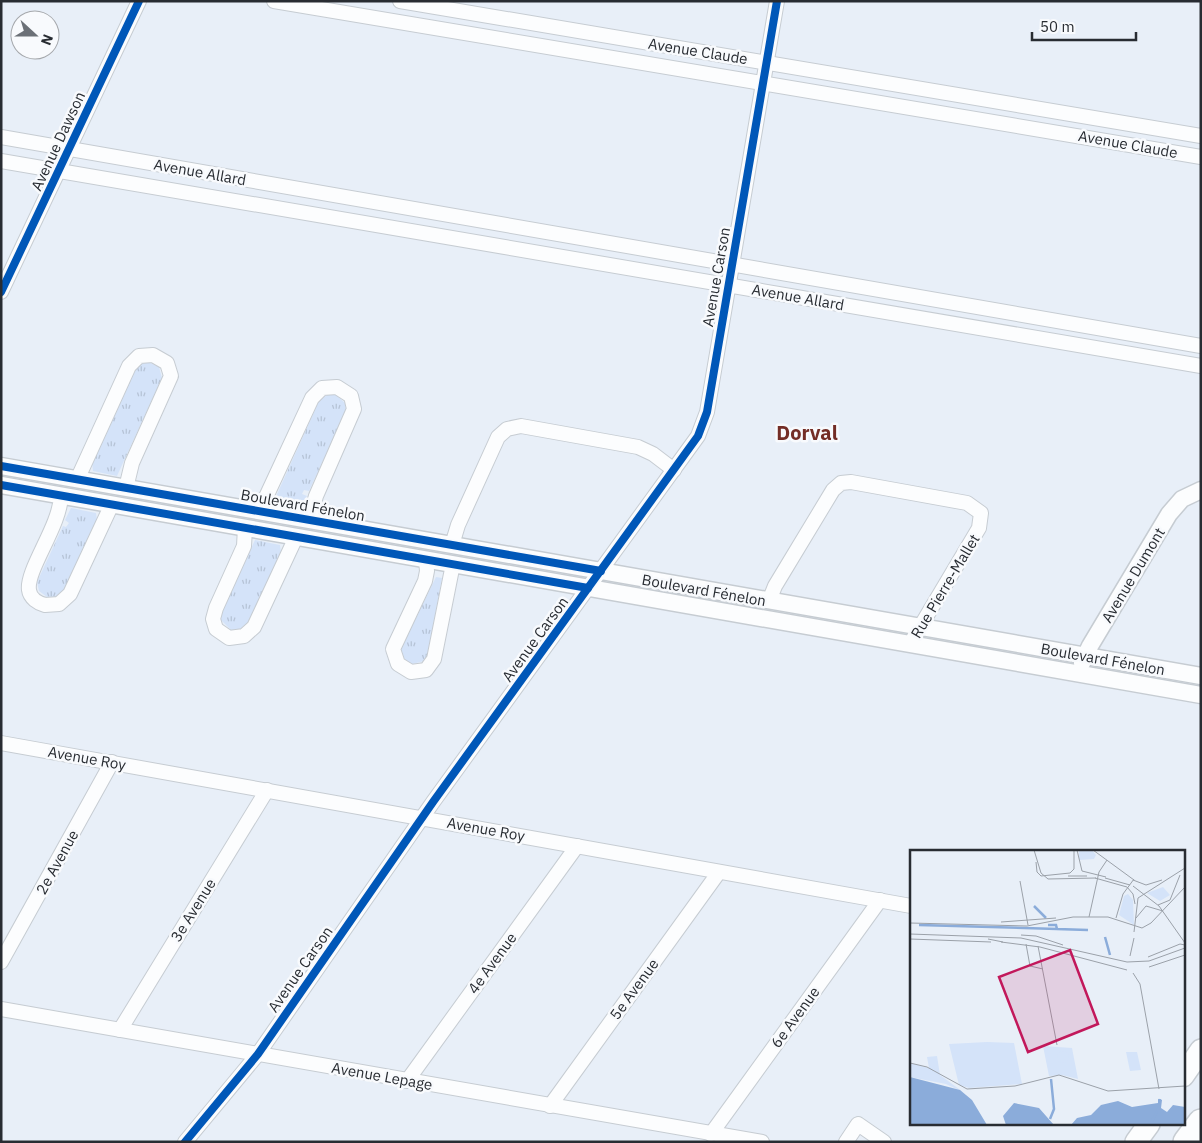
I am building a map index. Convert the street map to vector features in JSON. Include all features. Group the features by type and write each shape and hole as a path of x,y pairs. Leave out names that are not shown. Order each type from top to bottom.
{"highway":[{"path":"1186,1142 1201,1122"}],"main road":[{"path":"1184,1075 1201,1050"},
{"path":"1136,1142 1147,1126"}],"street":[{"name":"Avenue Dawson","path":"1,292 139,1"},
{"name":"Avenue Claude","path":"274,1 1201,157"},
{"name":"Avenue Claude","path":"400,1 1201,136"},
{"name":"Avenue Carson","path":"185,1142 258,1054 422,818 695,441 705,419 777,1"},
{"path":"452,31 456,10"},
{"path":"1055,132 1059,112"},
{"name":"Avenue Allard","path":"1,137 732,266 1201,346"},
{"name":"Avenue Allard","path":"1,161 1201,366"},
{"path":"396,228 400,207"},
{"path":"1005,333 1008,313"},
{"path":"76,480 129,366 139,356 153,355 167,363 171,376 132,464 126,488"},
{"path":"259,512 312,398 322,388 337,387 351,396 354,409 316,496 309,520"},
{"path":"452,545 458,525 498,437 507,429 521,426 638,447 653,454 674,470"},
{"name":"Boulevard Fénelon","path":"1,466 1201,676"},
{"name":"Rue Pierre-Mallet","path":"769,601 775,586 833,490 841,482 851,482 967,503 979,510 981,523 910,644"},
{"name":"Boulevard Fénelon","path":"1,486 1201,694"},
{"name":"Avenue Dumont","path":"1080,673 1085,655 1176,505 1188,495 1201,490"},
{"path":"61,496 58,519 28,587 31,596 44,605 54,606 67,598 112,504"},
{"path":"245,528 244,546 213,619 216,629 229,638 244,636 254,627 296,536"},
{"path":"426,560 428,571 425,581 392,649 398,664 411,672 426,670 436,656 453,564"},
{"name":"Avenue Roy","path":"1,742 910,906"},
{"name":"2e Avenue","path":"1,962 112,762"},
{"name":"3e Avenue","path":"120,1030 267,790"},
{"name":"4e Avenue","path":"407,1081 577,846"},
{"name":"5e Avenue","path":"550,1106 719,872"},
{"name":"6e Avenue","path":"711,1134 880,900"},
{"name":"Avenue Lepage","path":"1,1009 762,1142"},
{"path":"846,1142 858,1124 884,1142"}],"green space":[{"path":"148,362 159,367 162,378 117,476 93,471 92,463 94,457 136,369 139,365"},
{"path":"335,394 345,403 346,411 309,491 304,490 302,494 307,496 300,508 273,503 319,401 327,395"},
{"path":"71,508 96,513 97,520 64,590 56,597 47,597 39,591 37,582 63,526 66,527 69,523 65,520"},
{"path":"255,540 280,545 281,553 248,622 240,629 231,630 221,620 222,611"},
{"path":"436,577 442,578 428,653 424,661 412,664 404,659 401,649"}],"cycle path":[{"path":"1,292 139,1"},
{"path":"185,1142 258,1054 433,802 698,436 707,412 777,1"},
{"path":"1,466 601,571"},
{"path":"1,485 588,588"}],"district":[{"name":"Dorval","path":"807,432"}]}
